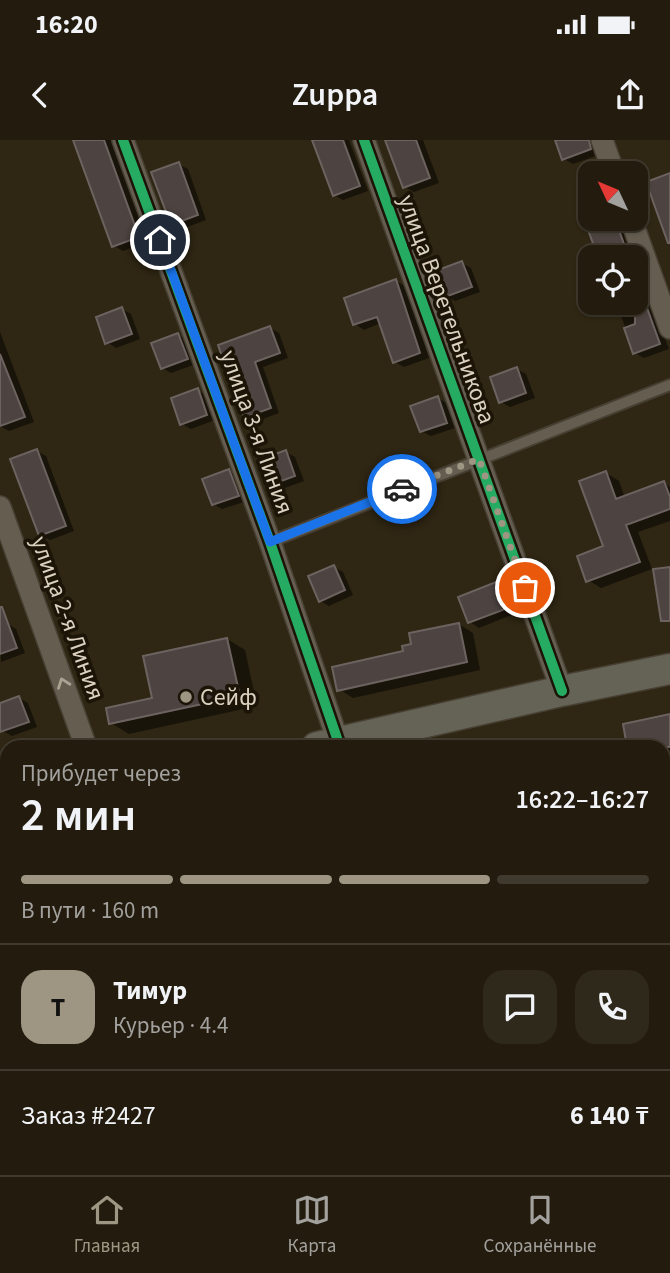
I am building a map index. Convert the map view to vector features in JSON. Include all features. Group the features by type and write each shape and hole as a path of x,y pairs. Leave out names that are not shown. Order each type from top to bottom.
{"street":[{"name":"улица 3-я Линия","path":"123,140 270,542 330,740"},
{"name":"улица Веретельникова","path":"364,140 562,691"},
{"path":"602,140 610,161"},
{"path":"635,231 670,328"},
{"name":"улица 2-я Линия","path":"0,507 83,740"},
{"path":"357,740 562,691 670,669"}],"lane":[{"path":"270,542 670,385"}],"building":[{"path":"73,140 104,140 139,237 112,247"},
{"path":"312,140 343,140 360,186 333,196"},
{"path":"385,140 416,140 430,178 403,188"},
{"path":"555,140 589,140 591,149 562,160"},
{"path":"179,162 198,215 171,225 151,172"},
{"path":"670,173 670,243 648,188 648,181"},
{"path":"588,231 619,231 624,245 594,245"},
{"path":"462,261 472,287 445,297 435,271"},
{"path":"396,279 420,353 393,363 377,317 353,325 344,298"},
{"path":"122,307 132,334 105,344 96,317"},
{"path":"648,311 660,344 633,354 624,328 635,324 635,315 648,315"},
{"path":"270,326 280,353 255,362 271,408 244,418 218,345"},
{"path":"178,333 188,359 161,369 151,343"},
{"path":"0,354 25,417 0,426"},
{"path":"517,367 526,393 499,403 490,377"},
{"path":"198,388 207,415 180,425 171,398"},
{"path":"438,396 447,423 420,432 410,406"},
{"path":"37,449 66,526 39,536 10,459"},
{"path":"286,450 295,476 268,486 259,460"},
{"path":"229,469 239,496 212,505 202,479"},
{"path":"606,471 616,499 664,481 670,497 670,509 626,525 640,562 586,582 577,556 603,546 579,481"},
{"path":"334,565 345,590 319,602 308,576"},
{"path":"670,567 670,621 661,621 653,569"},
{"path":"506,578 516,605 468,623 458,597"},
{"path":"0,607 17,648 0,654"},
{"path":"459,623 467,662 337,691 332,667 403,651 402,646 411,644 409,633"},
{"path":"227,638 240,696 109,724 106,708 152,698 143,656"},
{"path":"19,696 29,722 0,732 0,703"},
{"path":"670,714 670,740 626,740 623,724"}],"cycle path":[{"path":"123,140 270,542 338,740"},
{"path":"364,140 562,691"}],"way so far":[{"path":"402,489 479,459 525,588"}],"place":[{"name":"Сейф","path":"186,697"}],"route":[{"path":"160,240 270,542 402,489"}]}
